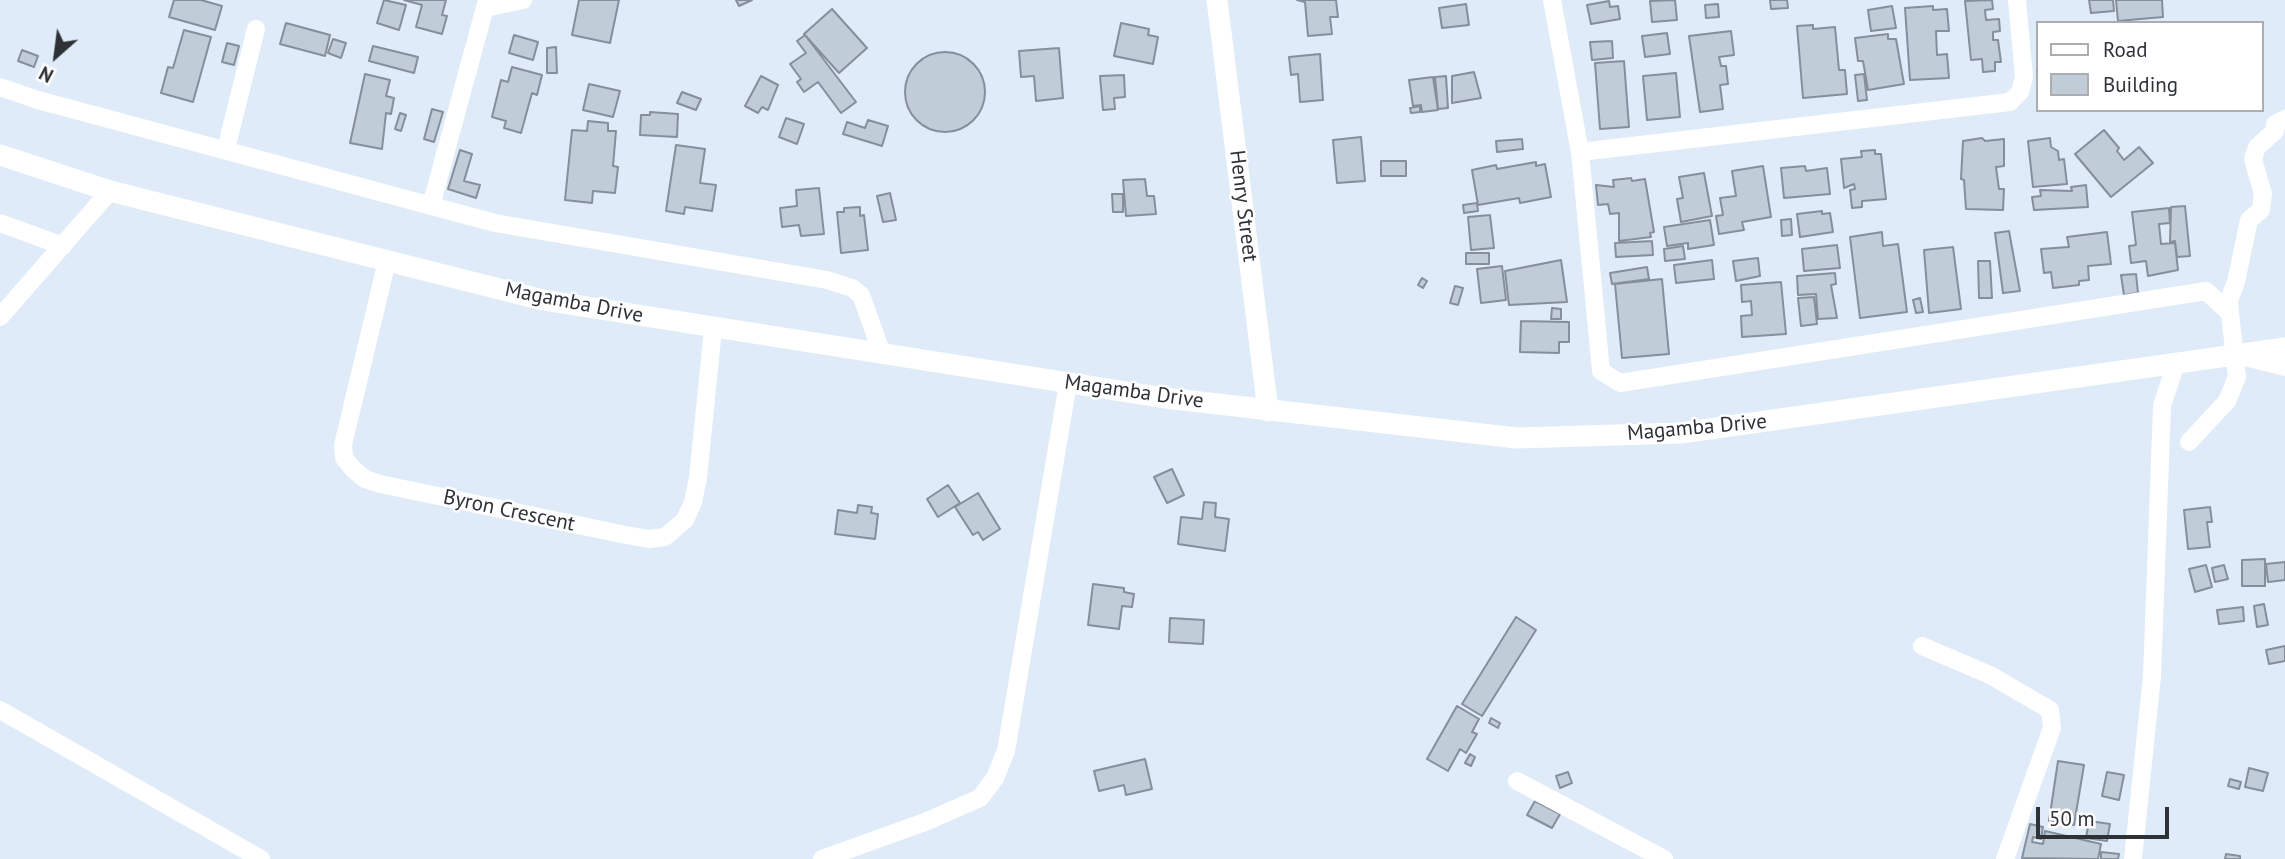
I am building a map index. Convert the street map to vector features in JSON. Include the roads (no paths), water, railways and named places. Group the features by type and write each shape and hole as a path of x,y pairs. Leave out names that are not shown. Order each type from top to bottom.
{"street":[{"path":"431,206 486,4 523,0"},
{"name":"Henry Street","path":"1217,0 1268,411"},
{"path":"1552,0 1580,152 1601,371 1620,383 2206,291 2230,313"},
{"path":"1580,152 2010,102 2020,92 2024,77 2017,0"},
{"path":"226,149 256,29"},
{"path":"0,87 38,100 431,206 540,232 827,280 852,288 866,303 881,351"},
{"path":"2189,442 2227,401 2237,377 2237,355 2229,300 2236,282 2249,220 2262,210 2263,194 2253,159 2257,147 2275,131 2276,124 2285,119"},
{"name":"Magamba Drive","path":"0,155 110,191 543,300 713,329 881,351 1068,383 1268,411 1517,438 1681,433 2175,366 2285,348"},
{"path":"0,317 110,191"},
{"path":"0,223 63,246"},
{"name":"Byron Crescent","path":"387,261 343,445 344,457 353,469 365,479 380,484 649,539 665,537 685,520 693,502 713,329"},
{"path":"2237,355 2285,367"},
{"path":"2133,859 2152,676 2162,406 2175,366"},
{"path":"822,859 925,822 980,797 995,778 1006,751 1068,383"},
{"path":"1922,646 1990,675 2050,710 2052,729 2005,859"},
{"path":"0,710 261,859"},
{"path":"1517,781 1664,859"}]}
